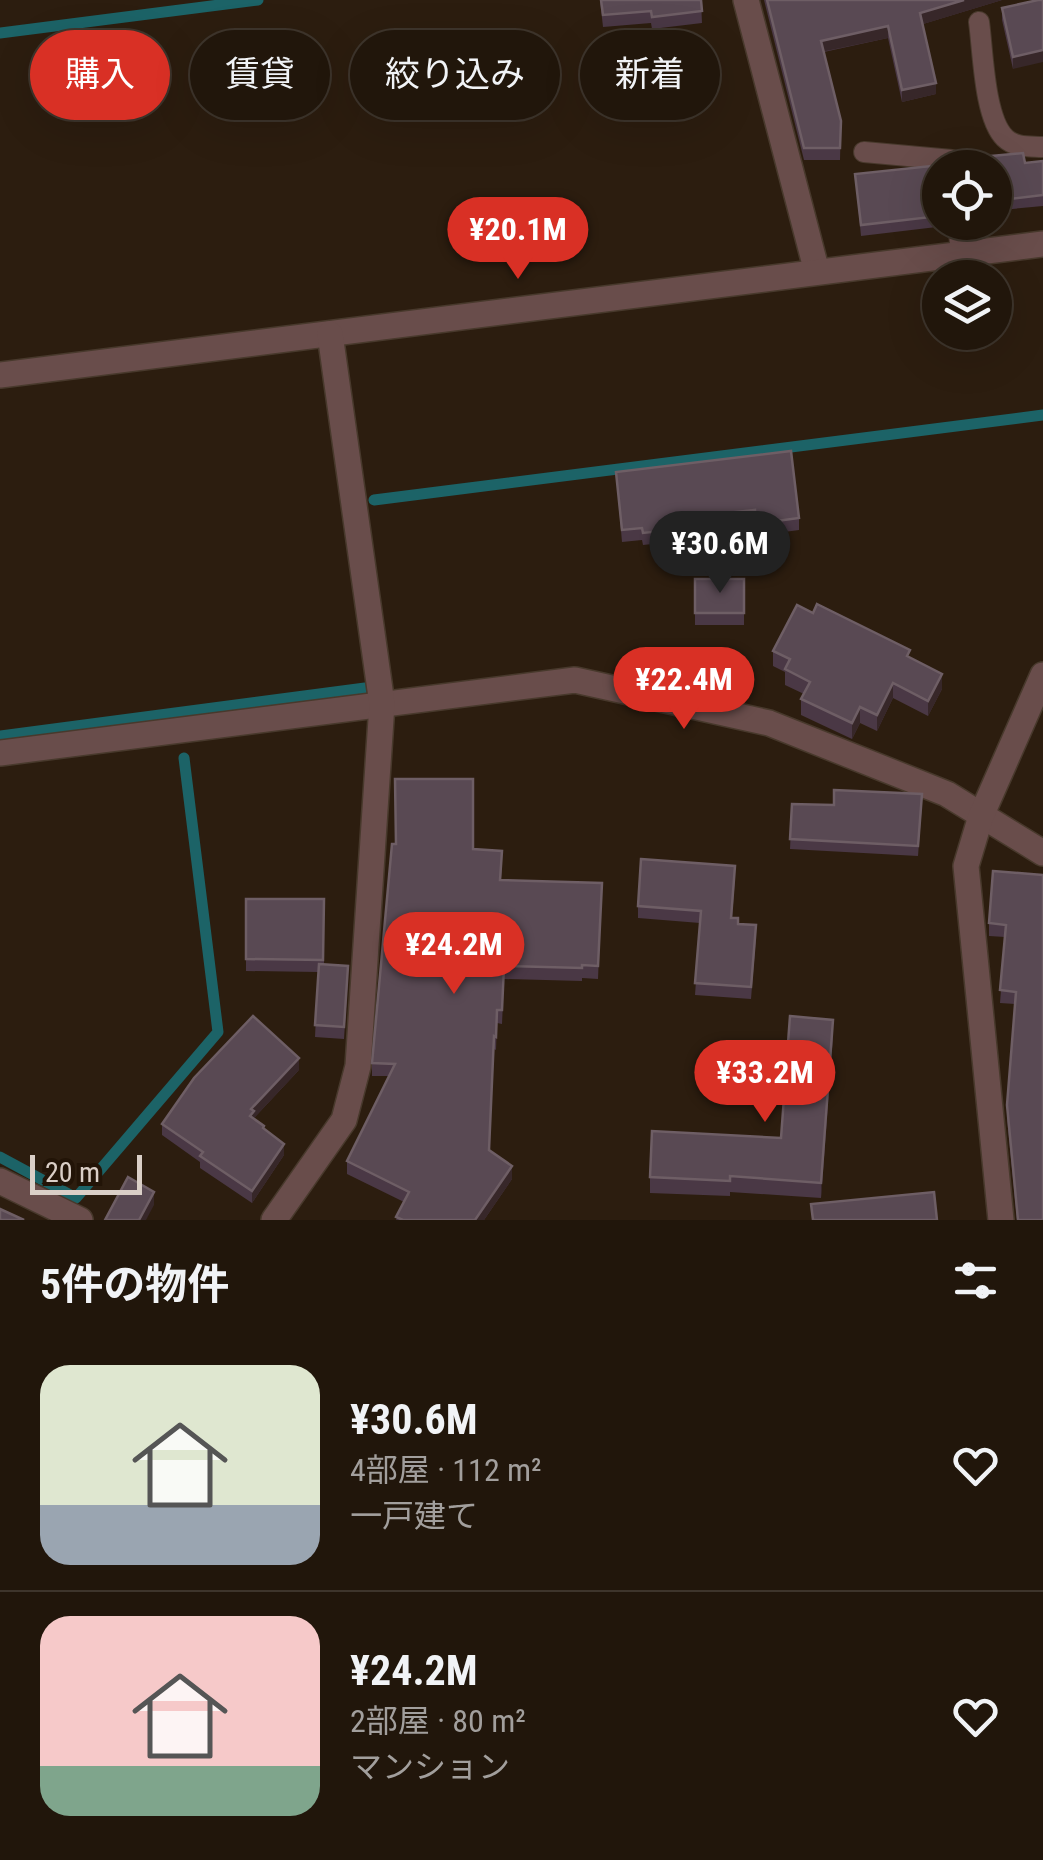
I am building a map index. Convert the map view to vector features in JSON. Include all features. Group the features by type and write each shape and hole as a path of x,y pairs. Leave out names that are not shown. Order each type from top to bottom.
{"street":[{"path":"746,0 818,272"},
{"path":"0,375 1043,244"},
{"path":"274,1220 344,1120 358,1066 382,704 330,334"},
{"path":"1001,1220 966,866 980,816 1043,675"},
{"path":"0,753 575,680 768,723 948,794 1043,853"},
{"path":"0,1180 80,1220"}],"lane":[{"path":"978,22 991,110 1004,138 1020,146 1043,146"},
{"path":"864,152 922,157"},
{"path":"960,240 961,254"}],"building":[{"path":"601,0 701,0 702,11 652,17 651,11 603,15"},
{"path":"767,0 964,0 920,13 936,83 902,90 888,26 821,41 841,121 840,148 804,148"},
{"path":"1043,0 1043,50 1013,57 1002,8"},
{"path":"1023,153 1025,163 1043,161 1043,195 1012,199 1012,154"},
{"path":"922,167 922,218 861,225 855,174"},
{"path":"791,451 799,518 769,522 769,515 755,517 755,510 698,516 699,527 643,533 642,528 622,530 616,472"},
{"path":"695,579 744,579 744,613 695,613"},
{"path":"817,604 910,650 907,656 942,674 928,701 893,683 877,715 860,707 852,723 801,699 810,682 785,669 790,659 773,651 797,605 813,613"},
{"path":"395,779 473,779 473,849 502,851 500,880 602,883 598,966 504,966 502,1010 497,1010 494,1036 489,1150 512,1166 475,1220 396,1217 409,1192 347,1161 395,1064 372,1063 392,844 396,844"},
{"path":"834,790 922,794 918,846 790,839 792,804 834,805"},
{"path":"641,859 735,866 731,918 738,918 738,924 756,925 751,987 695,983 701,911 638,906"},
{"path":"993,871 1043,875 1043,1220 1018,1220 1007,1105 1016,992 1000,990 1006,925 989,923"},
{"path":"246,899 324,899 323,960 246,959"},
{"path":"319,964 348,966 344,1027 315,1025"},
{"path":"253,1016 299,1058 251,1109 254,1111 250,1116 284,1144 252,1191 162,1124 194,1078"},
{"path":"790,1016 833,1020 821,1183 730,1176 730,1181 650,1177 652,1131 781,1138"},
{"path":"128,1177 154,1192 139,1220 105,1220"},
{"path":"934,1192 937,1220 813,1220 811,1204"},
{"path":"0,1209 24,1220 0,1220"}],"waterway":[{"path":"0,33 258,0"},
{"path":"374,500 1043,415"},
{"path":"0,736 365,688"},
{"path":"0,1157 76,1198 218,1032 184,758"}]}
